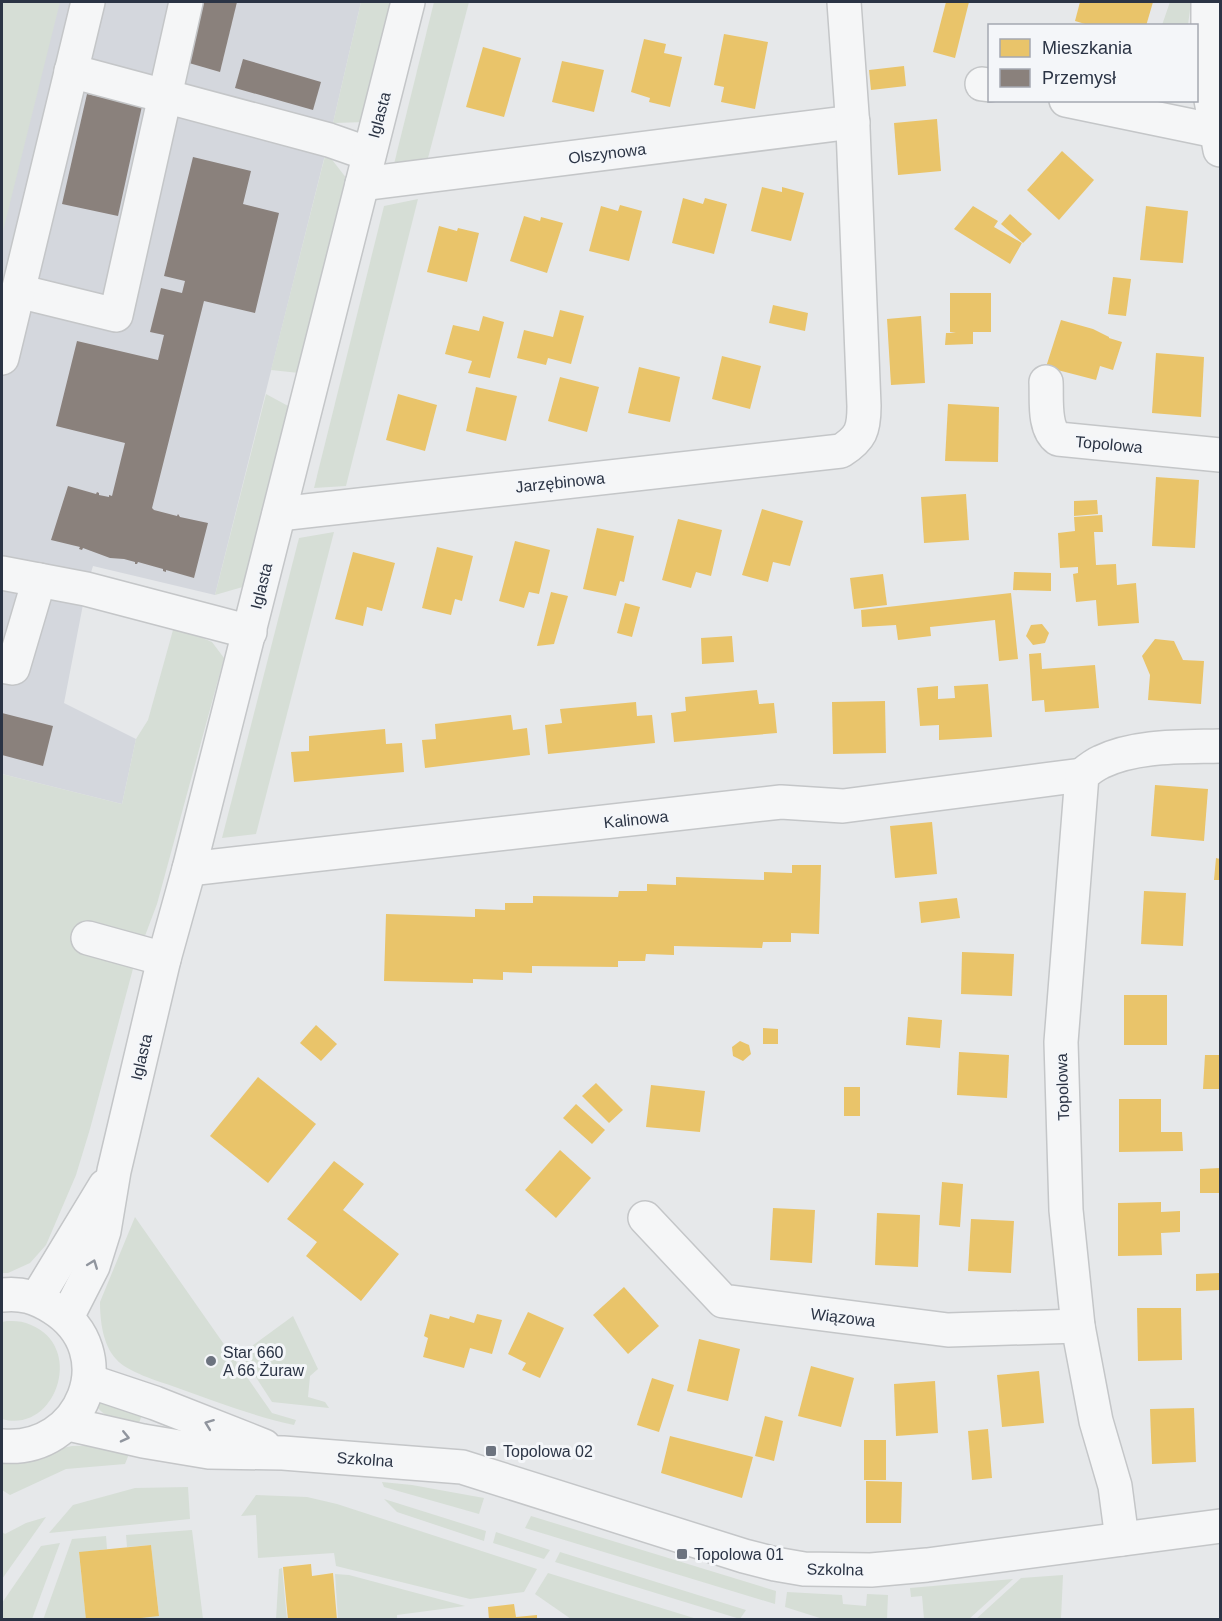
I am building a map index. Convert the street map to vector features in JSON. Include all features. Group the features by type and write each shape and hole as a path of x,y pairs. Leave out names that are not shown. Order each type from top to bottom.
{"street":[{"path":"2,358 88,2"},
{"path":"18,291 117,315 186,2"},
{"name":"Iglasta","path":"67,1317 93,1266 104,1231 114,1172 164,959 250,632 408,2"},
{"path":"844,2 853,123"},
{"path":"1073,102 1218,141 1208,84 1208,2"},
{"path":"71,71 329,140 365,169"},
{"name":"Olszynowa","path":"365,169 853,123"},
{"name":"Jarzębinowa","path":"279,514 841,451 860,435 864,420 853,123"},
{"name":"Topolowa","path":"1046,382 1049,425 1053,435 1058,439 1221,455"},
{"path":"2,573 86,589 250,632"},
{"path":"2,666 13,668 39,580"},
{"path":"1082,775 1101,762 1119,755 1174,747 1221,746"},
{"name":"Topolowa","path":"1082,775 1061,1042 1066,1210 1078,1326 1096,1421 1115,1486 1122,1539"},
{"name":"Kalinowa","path":"189,869 781,802 843,806 1082,775"},
{"path":"88,938 164,959"},
{"name":"Iglasta","path":"37,1298 114,1172"},
{"name":"Wiązowa","path":"645,1218 723,1301 948,1330 1078,1326"},
{"path":"2,1295 15,1294 37,1298 67,1317 82,1339 89,1364 89,1381 82,1404 68,1424 49,1438 27,1446 2,1446"},
{"name":"Szkolna","path":"89,1381 156,1403 283,1453"},
{"name":"Szkolna","path":"68,1424 143,1441 209,1452 283,1453 468,1468 744,1556 804,1569 871,1570 927,1565 1221,1526"}],"shaded area":[{"path":"2,2 361,2 215,595 93,566 86,589 64,703 136,739 122,804 2,774"},
{"path":"2,2 60,2 2,235"},
{"path":"361,2 396,2 366,122 333,123"},
{"path":"434,2 469,2 428,158 394,164"},
{"path":"1170,2 1191,2 1188,24 1162,24"},
{"path":"326,152 347,179 299,373 271,370"},
{"path":"418,199 346,486 314,488 384,206"},
{"path":"266,394 290,407 246,586 215,595"},
{"path":"334,532 256,834 222,838 299,538"},
{"path":"173,630 186,631 212,642 224,658 157,904 134,965 76,1175 46,1245 30,1263 8,1273 2,1273 2,774 122,804 136,739 148,720"},
{"path":"135,1217 272,1413 296,1420 294,1425 234,1408 143,1376 116,1359 108,1347 103,1332 100,1302"},
{"path":"293,1316 318,1369 310,1376 308,1397 325,1402 329,1408 272,1402 241,1354"},
{"path":"2,1322 26,1323 45,1334 56,1349 60,1366 58,1384 50,1401 37,1414 21,1420 2,1419"},
{"path":"97,1399 144,1409 138,1426 102,1412 95,1403"},
{"path":"116,1445 131,1449 125,1464 66,1469 10,1495 2,1490 2,1461 72,1446"},
{"path":"382,1482 484,1498 479,1514 384,1487"},
{"path":"188,1487 190,1519 49,1533 73,1505 135,1488"},
{"path":"256,1495 307,1497 337,1504 537,1569 524,1592 470,1599 336,1566 334,1553 258,1558 256,1515 241,1516"},
{"path":"384,1499 486,1531 484,1541 397,1512"},
{"path":"531,1516 776,1591 775,1604 525,1528"},
{"path":"46,1517 2,1579 2,1532 5,1534 26,1523"},
{"path":"192,1530 203,1619 123,1620 159,1615 151,1545 127,1547 126,1535"},
{"path":"496,1532 550,1550 544,1559 493,1543"},
{"path":"106,1536 107,1549 79,1553 86,1619 43,1620 72,1539"},
{"path":"60,1543 32,1619 2,1619 2,1603 41,1546"},
{"path":"560,1552 746,1610 740,1619 555,1562"},
{"path":"282,1568 287,1619 276,1619 279,1569"},
{"path":"548,1573 697,1619 571,1619 535,1594"},
{"path":"335,1574 349,1575 465,1606 397,1615 397,1619 338,1619"},
{"path":"1063,1575 1061,1619 976,1619 1021,1578"},
{"path":"1013,1579 969,1619 924,1619 922,1596 911,1597 910,1588"},
{"path":"787,1592 842,1595 843,1604 866,1606 867,1594 888,1595 887,1619 823,1619 785,1607"}],"building: Mieszkania":[{"path":"946,2 969,2 955,58 933,52"},
{"path":"1080,2 1153,2 1147,24 1085,24 1075,21"},
{"path":"724,34 768,42 755,109 721,102 724,87 714,85"},
{"path":"644,39 666,44 664,53 682,57 670,107 649,102 650,98 631,92"},
{"path":"483,47 521,58 504,117 466,107"},
{"path":"562,61 604,70 594,112 552,102"},
{"path":"904,66 906,86 871,90 869,70"},
{"path":"937,119 941,171 898,175 894,123"},
{"path":"1062,151 1094,180 1059,220 1027,190"},
{"path":"762,187 782,192 782,187 804,193 791,241 751,231"},
{"path":"683,198 703,204 705,198 727,204 714,254 672,243"},
{"path":"620,205 642,211 629,261 589,251 601,206 618,211"},
{"path":"973,206 998,221 994,227 1022,243 1010,264 954,229"},
{"path":"1146,206 1188,211 1183,263 1140,260"},
{"path":"1010,214 1032,234 1023,243 1001,224"},
{"path":"524,216 540,221 541,217 563,223 547,273 510,261"},
{"path":"439,226 457,231 458,228 479,233 467,282 427,272"},
{"path":"1113,277 1131,279 1126,316 1108,314"},
{"path":"950,293 991,293 991,332 973,332 973,344 945,345 946,333 956,333 950,332"},
{"path":"773,305 808,313 805,331 769,323"},
{"path":"560,310 584,316 571,364 548,358 546,365 517,358 524,330 553,337"},
{"path":"483,316 504,322 490,378 468,373 472,361 445,354 453,325 479,331"},
{"path":"921,316 925,383 891,385 887,319"},
{"path":"1061,320 1093,329 1122,342 1113,370 1100,366 1096,380 1046,367"},
{"path":"1156,353 1204,357 1201,417 1152,413"},
{"path":"722,356 761,366 750,409 712,399"},
{"path":"639,367 680,377 670,422 628,413"},
{"path":"560,377 599,387 587,432 548,421"},
{"path":"476,387 517,396 506,441 466,431"},
{"path":"398,394 437,405 425,451 386,440"},
{"path":"948,404 999,407 998,462 945,461"},
{"path":"1156,477 1199,480 1195,548 1152,546"},
{"path":"966,494 969,540 924,543 921,497"},
{"path":"1097,500 1098,514 1074,516 1074,501"},
{"path":"762,509 803,521 790,566 773,562 768,582 742,575"},
{"path":"1102,515 1103,532 1094,532 1096,565 1116,564 1117,585 1136,583 1139,623 1098,626 1096,600 1076,602 1073,574 1078,573 1078,567 1060,568 1058,533 1075,531 1074,517"},
{"path":"678,519 722,530 711,576 696,572 691,588 662,580"},
{"path":"597,528 634,536 624,582 620,581 616,596 583,589"},
{"path":"515,541 550,550 539,594 529,592 524,608 499,601"},
{"path":"437,547 473,556 462,601 455,599 451,615 422,608"},
{"path":"353,552 395,563 382,611 367,607 363,626 335,619"},
{"path":"1014,572 1051,573 1051,591 1013,590"},
{"path":"883,574 887,605 854,609 850,578"},
{"path":"551,592 568,596 554,644 537,646"},
{"path":"1011,593 1018,659 999,661 995,620 930,627 931,636 898,640 896,625 862,627 861,610"},
{"path":"625,603 640,607 632,637 617,633"},
{"path":"1042,624 1049,633 1045,643 1033,645 1026,636 1031,625"},
{"path":"732,636 734,662 702,664 701,638"},
{"path":"1155,639 1174,641 1183,660 1204,661 1201,704 1148,700 1150,675 1142,656"},
{"path":"1041,653 1042,669 1095,665 1099,708 1045,712 1044,700 1032,701 1029,654"},
{"path":"988,684 992,737 939,740 939,725 920,726 917,688 938,686 938,699 955,698 954,686"},
{"path":"757,690 759,704 774,703 777,733 674,742 671,713 686,711 685,697"},
{"path":"885,701 886,753 833,754 832,702"},
{"path":"636,702 637,716 652,715 655,743 548,754 545,725 562,723 560,709"},
{"path":"511,715 513,730 527,728 530,755 425,768 422,740 436,739 435,724"},
{"path":"385,729 386,744 402,743 404,772 294,782 291,752 309,751 309,736"},
{"path":"1155,785 1208,789 1204,841 1151,836"},
{"path":"932,822 937,874 895,878 890,826"},
{"path":"1216,858 1220,859 1220,880 1214,880"},
{"path":"792,865 821,865 819,934 791,933 791,942 763,942 762,948 674,946 674,955 646,954 645,961 618,961 618,967 532,966 532,973 503,972 503,980 473,979 473,983 384,981 386,914 475,917 475,909 505,910 505,903 533,903 533,896 618,897 619,891 647,891 647,884 676,885 676,877 764,880 764,872 792,873"},
{"path":"1144,891 1186,893 1183,946 1141,944"},
{"path":"957,898 960,918 921,923 919,902"},
{"path":"962,952 1014,954 1012,996 961,994"},
{"path":"1124,995 1167,995 1167,1045 1124,1045"},
{"path":"908,1017 942,1020 940,1048 906,1045"},
{"path":"316,1025 337,1044 321,1061 300,1043"},
{"path":"763,1028 778,1029 778,1044 763,1044"},
{"path":"740,1041 749,1045 751,1054 743,1061 733,1056 732,1047"},
{"path":"959,1052 1009,1055 1007,1098 957,1095"},
{"path":"1205,1055 1220,1055 1220,1089 1203,1089"},
{"path":"258,1077 316,1124 268,1183 210,1136"},
{"path":"596,1083 623,1110 609,1123 582,1096"},
{"path":"651,1085 705,1091 700,1132 646,1127"},
{"path":"844,1087 860,1087 860,1116 844,1116"},
{"path":"1119,1099 1161,1099 1161,1132 1182,1132 1183,1151 1119,1152"},
{"path":"576,1104 605,1130 592,1144 563,1118"},
{"path":"560,1150 591,1178 556,1218 525,1190"},
{"path":"334,1161 364,1184 343,1210 399,1254 361,1301 306,1256 317,1242 287,1219"},
{"path":"1220,1168 1220,1193 1200,1193 1200,1169"},
{"path":"942,1182 963,1184 960,1227 939,1225"},
{"path":"1161,1202 1161,1212 1180,1211 1180,1232 1161,1233 1162,1255 1118,1256 1118,1203"},
{"path":"773,1208 815,1210 812,1263 770,1260"},
{"path":"877,1213 920,1215 918,1267 875,1265"},
{"path":"971,1219 1014,1221 1011,1273 968,1271"},
{"path":"1220,1273 1220,1290 1196,1291 1196,1274"},
{"path":"624,1287 659,1326 628,1354 593,1315"},
{"path":"1137,1308 1181,1308 1182,1360 1138,1361"},
{"path":"528,1312 564,1328 540,1378 522,1370 526,1363 508,1354"},
{"path":"430,1314 449,1319 450,1316 474,1323 477,1314 502,1320 492,1354 470,1348 464,1368 423,1357 428,1338 424,1336"},
{"path":"699,1339 740,1349 728,1401 687,1391"},
{"path":"811,1366 854,1378 841,1427 798,1416"},
{"path":"1039,1371 1044,1423 1002,1427 997,1375"},
{"path":"652,1378 674,1385 659,1432 637,1425"},
{"path":"935,1381 938,1433 896,1436 894,1384"},
{"path":"1194,1408 1196,1462 1152,1464 1150,1409"},
{"path":"765,1416 783,1421 774,1461 755,1456"},
{"path":"988,1429 992,1478 972,1480 968,1431"},
{"path":"670,1436 753,1457 742,1498 661,1473"},
{"path":"864,1440 886,1440 886,1480 864,1480"},
{"path":"866,1481 902,1482 901,1523 866,1523"},
{"path":"151,1545 159,1616 123,1620 86,1620 79,1552"},
{"path":"311,1564 312,1576 333,1573 337,1620 288,1620 283,1567"},
{"path":"514,1604 516,1617 537,1615 537,1620 489,1620 488,1607"}],"building: Przemysł":[{"path":"204,2 237,2 220,72 189,63"},
{"path":"243,59 321,82 313,110 235,88"},
{"path":"87,94 142,106 118,216 62,204"},
{"path":"193,157 251,171 243,204 279,213 255,313 204,301 152,508 208,523 194,578 166,570 166,572 163,569 138,562 135,564 135,562 124,559 110,558 51,540 68,486 96,494 97,492 99,495 112,496 125,443 56,426 77,341 158,360 164,335 150,332 161,288 182,293 185,281 164,276"},
{"path":"2,713 53,726 43,766 2,755"}],"place":[{"name":"Star 660 A 66 Żuraw","path":"211,1361"},
{"name":"Topolowa 02","path":"491,1451"},
{"name":"Topolowa 01","path":"682,1554"}]}
